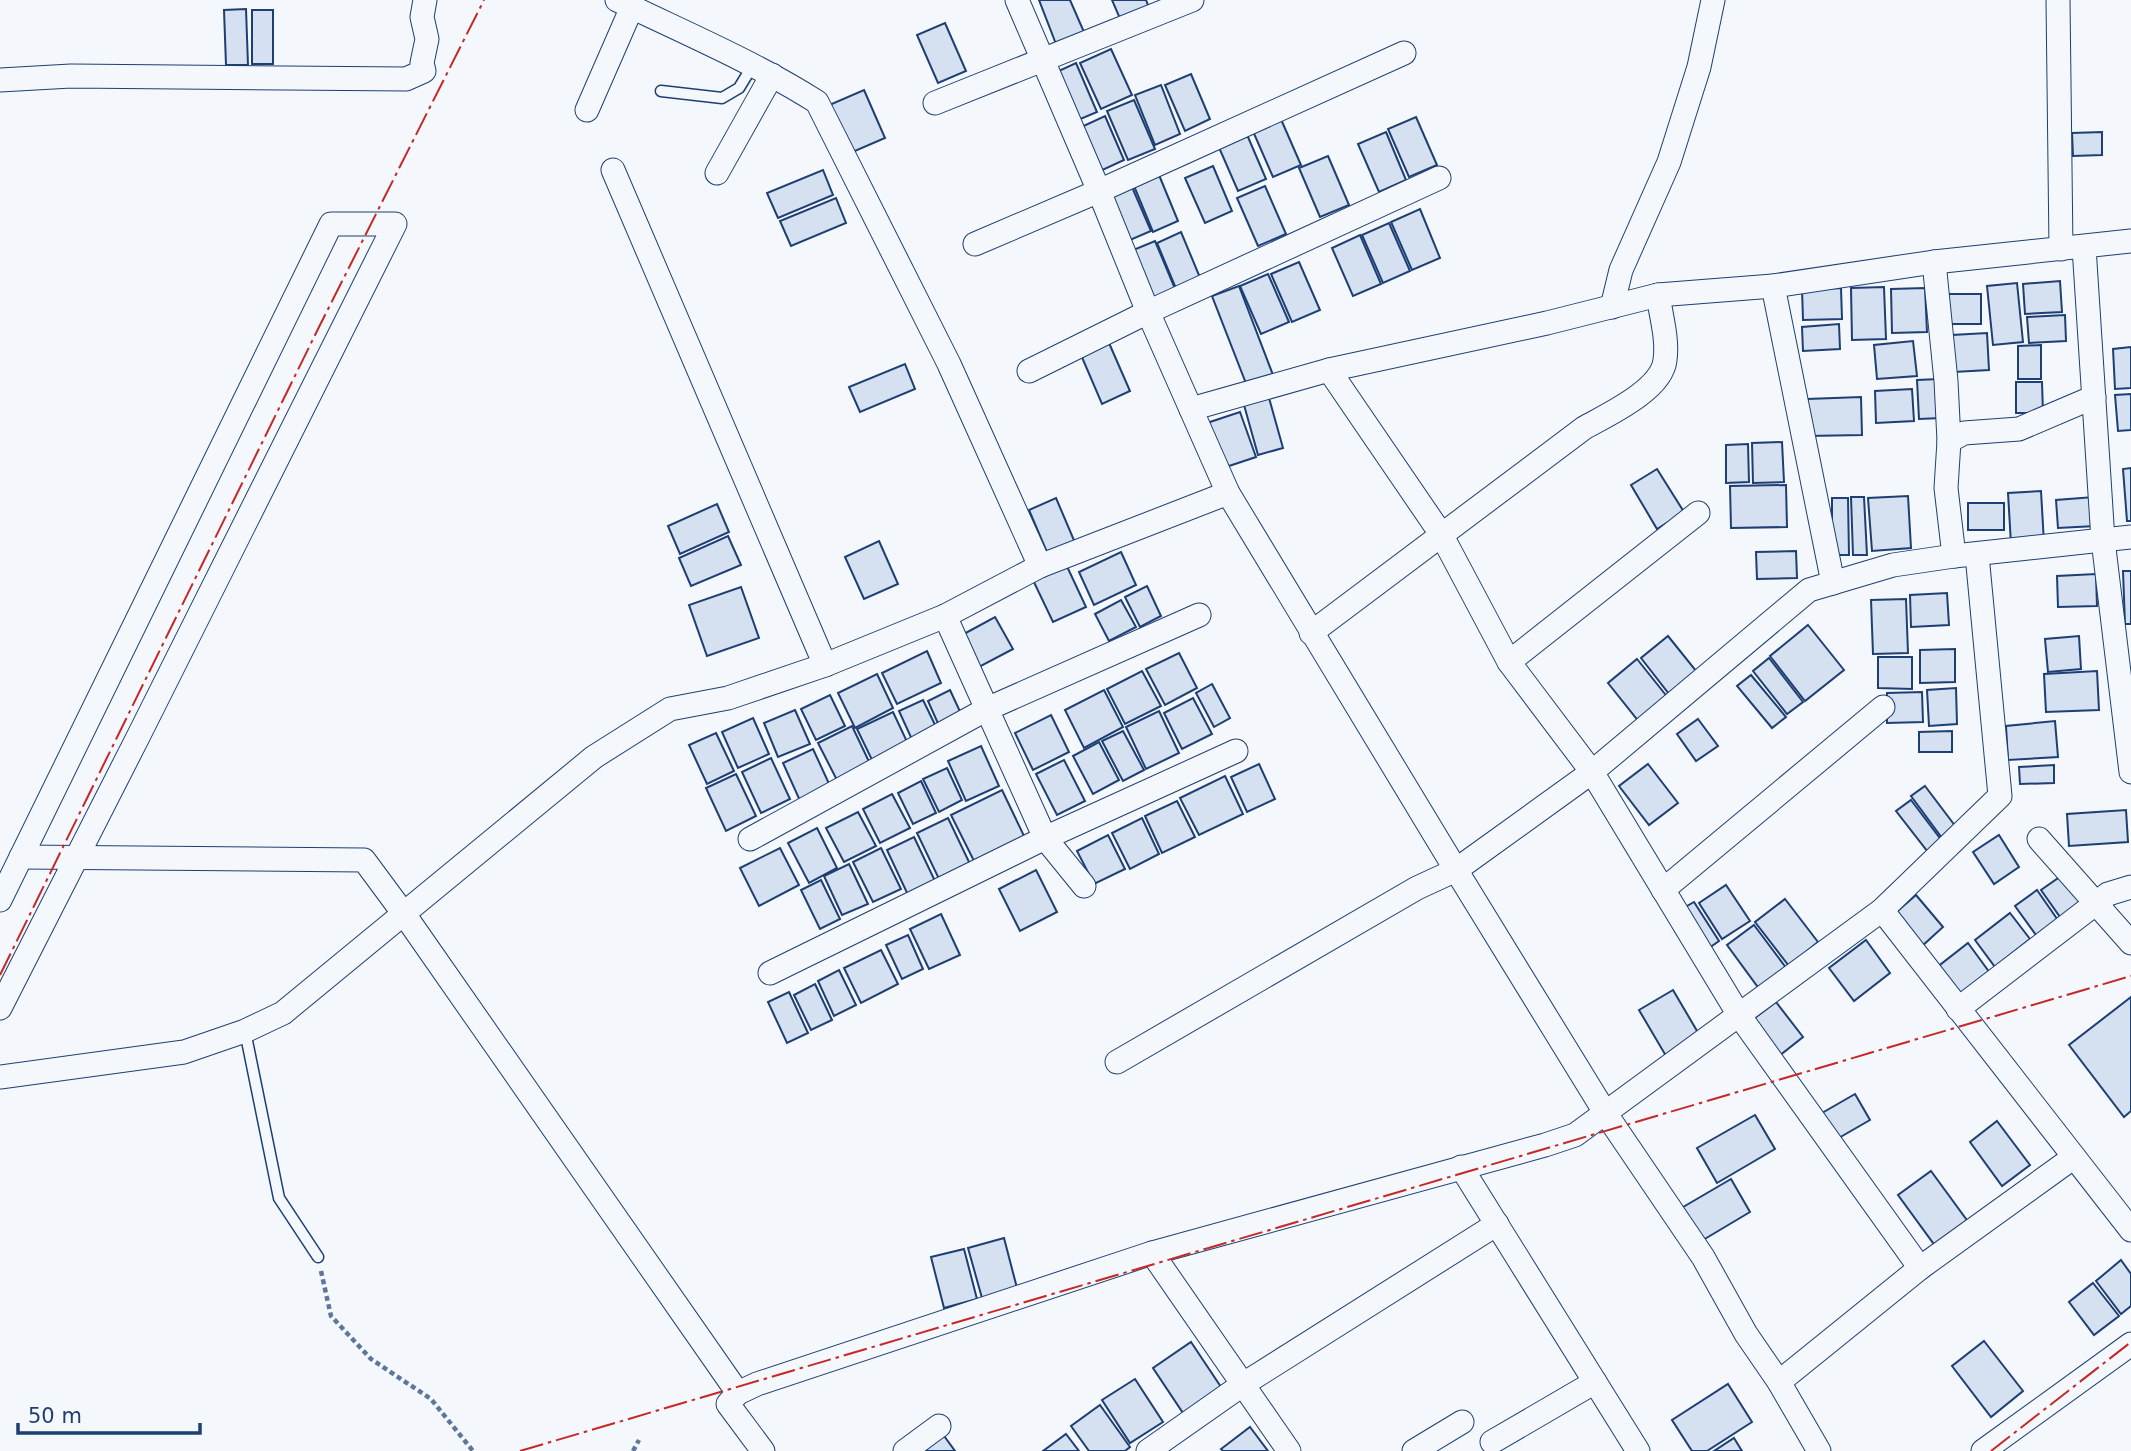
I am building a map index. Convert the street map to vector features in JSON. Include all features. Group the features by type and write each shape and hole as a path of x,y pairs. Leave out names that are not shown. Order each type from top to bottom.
{"street":[{"path":"0,80 72,76 406,79 424,71 422,63 427,39 422,17 425,0"},
{"path":"1017,0 1148,312 1228,493 1606,1114 1703,1257 1746,1334 1779,1382 1819,1451"},
{"path":"935,103 1192,0"},
{"path":"1612,307 1621,271 1670,162 1699,67 1713,0"},
{"path":"2058,0 2073,248 2094,397 2103,540 2131,772"},
{"path":"587,110 624,3 763,70 817,102 949,364 1040,566"},
{"path":"975,244 1404,53"},
{"path":"717,173 763,70"},
{"path":"613,170 825,665"},
{"path":"1030,371 1148,312 1439,178"},
{"path":"0,900 331,224 395,224 0,1008"},
{"path":"1191,409 1329,370 1658,295 1773,286 1934,262 2131,241"},
{"path":"1934,262 1946,381 1949,441 1946,488 1954,556"},
{"path":"1773,286 1833,583"},
{"path":"1311,632 1584,428 1632,401 1657,379 1665,363 1658,295"},
{"path":"1329,370 1441,534 1509,662 1592,772 1739,1015 1920,1268"},
{"path":"1949,441 1964,433 2019,429 2094,397"},
{"path":"0,1077 184,1052 245,1031 283,1013 594,757 670,709 728,698 825,665 945,616 1040,566 1228,493"},
{"path":"1509,662 1698,513"},
{"path":"1117,1062 1417,888 1456,870 1592,772 1809,590 1893,565 2131,537"},
{"path":"763,1451 728,1404 738,1393 757,1384 1152,1253 1575,1135 1882,911 2000,796 1977,555"},
{"path":"750,839 987,709 1199,615"},
{"path":"945,616 1045,838 1084,886"},
{"path":"1663,890 1882,707"},
{"path":"770,973 1045,838 1236,751"},
{"path":"2039,839 2131,943"},
{"path":"21,857 364,860 738,1393"},
{"path":"1958,1009 2108,894 2131,887"},
{"path":"1882,911 2131,1230"},
{"path":"1779,1382 1920,1268 2074,1157"},
{"path":"1461,1167 1638,1451"},
{"path":"1148,1451 1242,1385 1497,1224"},
{"path":"1152,1253 1289,1451"},
{"path":"1983,1451 2131,1344"},
{"path":"1492,1442 1595,1382"},
{"path":"1415,1451 1462,1422"},
{"path":"905,1451 939,1426"}],"lane":[{"path":"661,91 722,98 763,70"},
{"path":"245,1031 279,1198 318,1257"}],"path":[{"path":"318,1257 331,1315 371,1359 431,1399 473,1451"},
{"path":"633,1451 639,1440"}],"building":[{"path":"1039,0 1070,0 1084,32 1056,44"},
{"path":"1112,0 1146,0 1149,8 1121,21"},
{"path":"246,9 248,65 226,65 224,10"},
{"path":"252,10 273,10 273,64 252,64"},
{"path":"945,23 966,71 938,83 917,35"},
{"path":"1111,49 1132,95 1101,109 1080,63"},
{"path":"1076,63 1097,112 1071,123 1050,75"},
{"path":"1191,74 1210,119 1185,131 1165,85"},
{"path":"1161,85 1180,134 1155,145 1135,95"},
{"path":"864,90 885,138 848,154 827,106"},
{"path":"1134,100 1155,149 1128,160 1107,111"},
{"path":"1105,116 1124,160 1096,173 1077,129"},
{"path":"1280,117 1301,165 1273,177 1252,129"},
{"path":"1416,117 1437,165 1409,177 1388,129"},
{"path":"1245,130 1266,179 1238,191 1217,143"},
{"path":"1386,132 1406,180 1379,192 1358,144"},
{"path":"2102,132 2102,155 2073,156 2072,133"},
{"path":"1328,156 1349,205 1320,217 1299,168"},
{"path":"1213,166 1232,211 1205,223 1185,178"},
{"path":"823,170 833,195 778,218 767,193"},
{"path":"1159,175 1178,221 1153,232 1134,186"},
{"path":"1265,186 1286,234 1258,246 1237,198"},
{"path":"1132,187 1151,231 1123,243 1105,199"},
{"path":"836,198 846,223 791,246 780,221"},
{"path":"1420,209 1440,258 1412,270 1391,222"},
{"path":"1389,223 1410,271 1383,283 1362,235"},
{"path":"1181,232 1201,280 1177,291 1157,243"},
{"path":"1360,235 1381,284 1353,296 1332,248"},
{"path":"1155,241 1176,291 1148,303 1126,253"},
{"path":"1299,262 1320,310 1292,322 1271,274"},
{"path":"1268,274 1289,322 1261,334 1240,286"},
{"path":"2060,281 2062,312 2025,314 2023,284"},
{"path":"2017,283 2023,342 1993,345 1987,286"},
{"path":"1239,286 1273,375 1247,386 1212,296"},
{"path":"1884,287 1886,339 1852,340 1851,288"},
{"path":"1841,288 1842,319 1803,320 1802,289"},
{"path":"1925,288 1927,332 1892,333 1891,289"},
{"path":"1943,294 1981,294 1981,324 1944,324"},
{"path":"2065,315 2066,341 2029,343 2027,317"},
{"path":"1839,324 1840,349 1803,351 1802,327"},
{"path":"1987,333 1989,370 1954,372 1952,335"},
{"path":"1913,341 1917,376 1877,379 1874,345"},
{"path":"1109,343 1130,391 1102,404 1081,355"},
{"path":"2041,345 2041,379 2018,379 2018,346"},
{"path":"2131,347 2131,388 2115,389 2113,349"},
{"path":"905,364 915,389 860,412 849,387"},
{"path":"1939,379 1941,418 1919,419 1917,380"},
{"path":"2016,382 2042,382 2043,413 2016,413"},
{"path":"1912,389 1914,421 1876,423 1875,391"},
{"path":"2131,394 2131,430 2118,431 2115,395"},
{"path":"1861,397 1862,435 1808,436 1807,399"},
{"path":"1269,398 1283,448 1258,455 1244,405"},
{"path":"1240,412 1256,457 1220,469 1204,424"},
{"path":"1782,442 1784,482 1753,483 1752,443"},
{"path":"1748,444 1749,482 1726,483 1726,445"},
{"path":"2131,468 2131,521 2127,521 2123,469"},
{"path":"1657,469 1684,512 1657,529 1631,485"},
{"path":"1786,485 1787,527 1731,528 1730,486"},
{"path":"2041,491 2044,543 2011,544 2008,493"},
{"path":"1908,496 1911,548 1872,551 1868,498"},
{"path":"1851,497 1864,497 1867,555 1853,555"},
{"path":"2094,497 2096,526 2058,528 2056,500"},
{"path":"1056,498 1076,545 1049,557 1029,510"},
{"path":"1832,498 1848,498 1849,555 1832,555"},
{"path":"1968,503 2004,503 2004,530 1968,530"},
{"path":"717,504 729,532 680,554 668,526"},
{"path":"728,536 741,565 691,586 679,558"},
{"path":"879,541 898,584 864,599 845,557"},
{"path":"1796,551 1797,578 1757,579 1756,552"},
{"path":"1121,552 1136,585 1094,605 1079,572"},
{"path":"1064,560 1086,607 1053,622 1031,576"},
{"path":"2123,571 2131,571 2131,624 2125,624"},
{"path":"2096,574 2097,606 2058,607 2057,576"},
{"path":"1147,586 1161,616 1140,627 1125,597"},
{"path":"741,587 759,638 707,656 689,605"},
{"path":"1947,593 1949,625 1911,627 1910,595"},
{"path":"1906,599 1908,653 1873,654 1871,600"},
{"path":"1121,600 1136,627 1109,641 1095,614"},
{"path":"995,617 1013,649 979,667 962,635"},
{"path":"1808,625 1844,670 1805,701 1770,656"},
{"path":"1668,636 1701,677 1673,699 1641,658"},
{"path":"2079,636 2081,669 2048,672 2045,639"},
{"path":"1955,649 1955,682 1920,683 1920,650"},
{"path":"927,651 941,683 897,704 882,673"},
{"path":"1179,653 1197,688 1165,705 1146,669"},
{"path":"1878,657 1912,657 1912,689 1878,688"},
{"path":"1769,658 1803,702 1787,714 1753,671"},
{"path":"1637,659 1669,699 1640,723 1608,683"},
{"path":"1142,671 1161,706 1125,724 1107,689"},
{"path":"2097,671 2099,710 2046,712 2044,674"},
{"path":"877,674 893,708 855,728 838,693"},
{"path":"1751,675 1786,717 1772,728 1737,686"},
{"path":"1212,684 1230,718 1214,727 1196,693"},
{"path":"1956,688 1957,724 1929,726 1927,690"},
{"path":"950,690 963,718 940,728 928,701"},
{"path":"1104,690 1123,727 1084,748 1065,710"},
{"path":"1922,692 1923,722 1887,723 1887,693"},
{"path":"830,695 845,726 816,740 801,709"},
{"path":"1193,698 1212,734 1182,749 1164,713"},
{"path":"923,700 939,733 914,744 899,711"},
{"path":"795,710 810,744 778,757 764,723"},
{"path":"1159,711 1179,753 1146,769 1126,727"},
{"path":"893,712 910,748 875,766 857,729"},
{"path":"1051,715 1069,752 1033,770 1015,733"},
{"path":"753,718 769,754 738,768 722,732"},
{"path":"1698,719 1718,746 1696,761 1677,734"},
{"path":"2055,721 2058,757 2008,760 2006,726"},
{"path":"852,726 873,770 840,786 818,743"},
{"path":"1123,731 1144,770 1123,781 1102,741"},
{"path":"1952,731 1952,752 1919,752 1919,732"},
{"path":"716,733 734,771 707,784 689,745"},
{"path":"1099,742 1119,780 1093,794 1073,756"},
{"path":"981,746 999,786 966,801 948,761"},
{"path":"813,749 831,788 801,803 783,763"},
{"path":"771,758 790,799 761,813 742,772"},
{"path":"1064,760 1085,801 1057,815 1036,774"},
{"path":"1259,764 1275,799 1247,812 1231,777"},
{"path":"1648,764 1678,803 1649,825 1619,786"},
{"path":"2054,765 2054,783 2020,784 2019,767"},
{"path":"947,768 962,800 939,812 923,779"},
{"path":"736,774 756,816 726,831 706,788"},
{"path":"1225,776 1243,814 1199,835 1180,798"},
{"path":"921,781 936,813 913,824 898,793"},
{"path":"1925,786 1956,827 1942,838 1911,796"},
{"path":"1002,790 1025,838 975,863 951,815"},
{"path":"892,794 910,828 880,843 863,809"},
{"path":"1911,800 1942,841 1928,852 1896,811"},
{"path":"1177,801 1195,837 1162,853 1145,816"},
{"path":"2126,810 2128,842 2069,846 2067,814"},
{"path":"858,812 876,846 844,862 826,828"},
{"path":"948,818 970,864 939,879 917,833"},
{"path":"1142,818 1159,854 1130,869 1112,833"},
{"path":"817,828 837,868 809,883 788,843"},
{"path":"1108,835 1125,869 1094,884 1077,851"},
{"path":"1999,835 2019,867 1994,884 1973,852"},
{"path":"914,837 935,881 908,895 887,850"},
{"path":"780,848 799,885 759,906 740,868"},
{"path":"881,848 901,889 873,902 853,862"},
{"path":"849,864 868,904 842,915 824,876"},
{"path":"1036,870 1057,912 1020,931 999,889"},
{"path":"2064,874 2087,908 2065,924 2041,890"},
{"path":"821,880 840,919 820,929 801,890"},
{"path":"1726,885 1750,921 1722,939 1699,903"},
{"path":"2037,890 2062,926 2041,942 2015,906"},
{"path":"1916,895 1943,927 1921,947 1893,915"},
{"path":"1785,899 1818,942 1789,966 1755,922"},
{"path":"1694,902 1719,941 1706,950 1680,910"},
{"path":"2010,913 2030,939 1995,967 1975,940"},
{"path":"941,914 960,955 929,969 910,929"},
{"path":"1754,925 1787,969 1760,990 1727,945"},
{"path":"908,935 923,969 902,979 886,945"},
{"path":"1866,940 1890,973 1854,1001 1829,968"},
{"path":"1968,943 1990,973 1958,997 1936,968"},
{"path":"881,950 898,984 861,1003 844,968"},
{"path":"839,970 856,1005 834,1016 818,981"},
{"path":"815,984 832,1020 811,1030 794,995"},
{"path":"1673,990 1700,1036 1666,1056 1639,1010"},
{"path":"789,992 808,1033 787,1043 768,1002"},
{"path":"2131,997 2131,1111 2124,1117 2069,1045"},
{"path":"1776,1002 1803,1037 1779,1056 1752,1020"},
{"path":"1855,1094 1870,1120 1837,1139 1822,1113"},
{"path":"1755,1115 1775,1149 1717,1183 1697,1148"},
{"path":"1997,1121 2030,1165 2002,1186 1970,1142"},
{"path":"1931,1171 1969,1223 1936,1247 1898,1195"},
{"path":"1731,1179 1750,1212 1698,1243 1678,1210"},
{"path":"1004,1238 1017,1288 982,1298 968,1248"},
{"path":"964,1249 977,1299 944,1308 931,1257"},
{"path":"2121,1260 2131,1274 2131,1306 2121,1314 2096,1281"},
{"path":"2093,1283 2119,1316 2094,1335 2069,1302"},
{"path":"1984,1341 2023,1391 1991,1417 1952,1366"},
{"path":"1191,1342 1223,1390 1185,1416 1153,1368"},
{"path":"1135,1379 1163,1422 1130,1443 1102,1400"},
{"path":"1728,1384 1752,1422 1707,1451 1692,1451 1672,1420"},
{"path":"1100,1405 1130,1447 1125,1451 1089,1451 1071,1426"},
{"path":"1250,1427 1268,1451 1221,1449"},
{"path":"942,1433 955,1451 924,1451"},
{"path":"1066,1434 1079,1451 1043,1451"},
{"path":"1734,1438 1742,1451 1714,1451"}],"power":[{"path":"0,975 320,325 484,0"},
{"path":"520,1451 2131,976"},
{"path":"1991,1451 2131,1342"}]}
